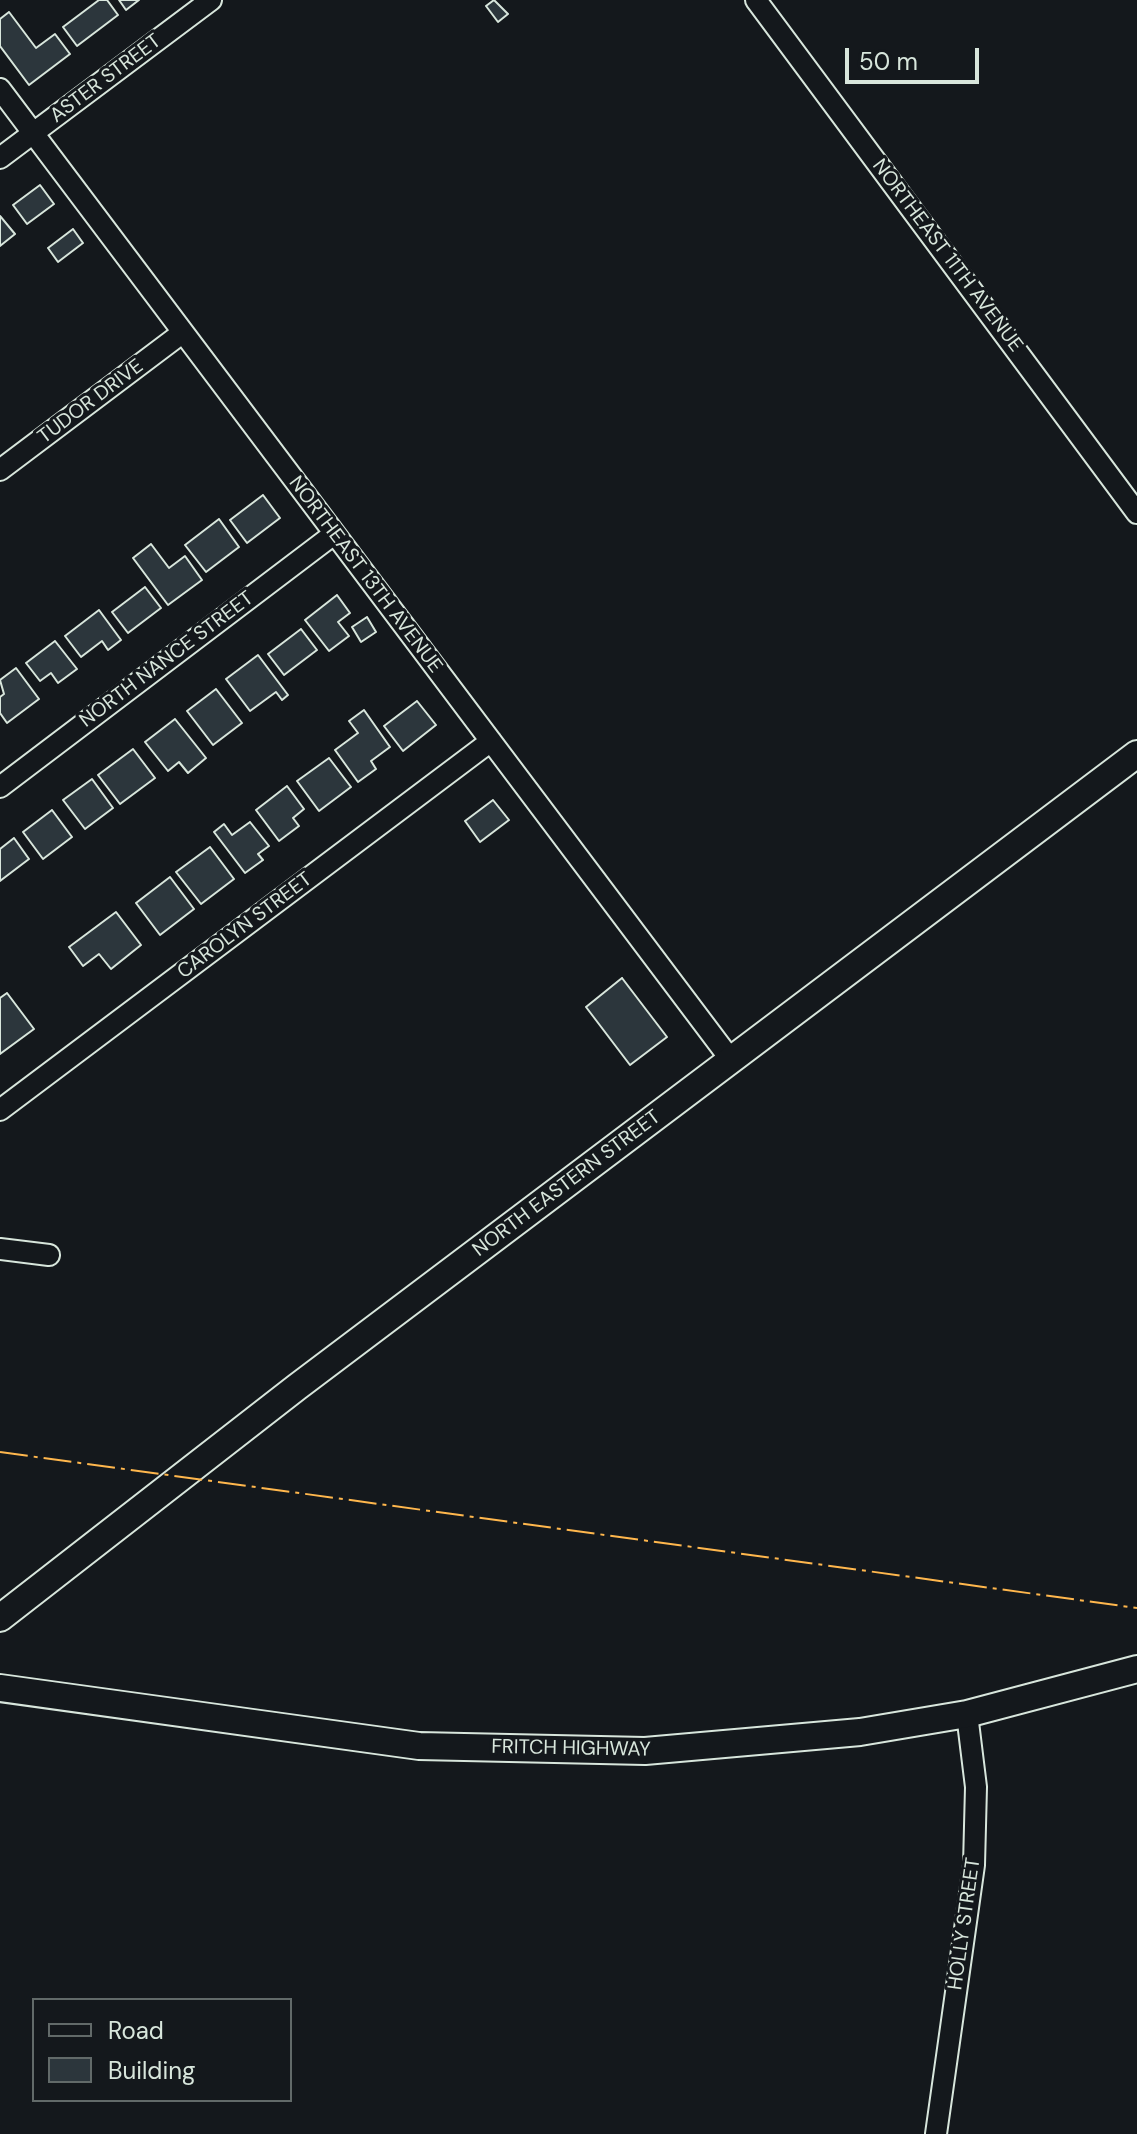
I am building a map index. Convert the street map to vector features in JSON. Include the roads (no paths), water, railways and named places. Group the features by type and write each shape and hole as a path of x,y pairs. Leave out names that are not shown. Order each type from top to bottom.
{"main road":[{"name":"NORTH EASTERN STREET","path":"0,1618 297,1387 1137,754"},
{"name":"FRITCH HIGHWAY","path":"0,1688 419,1746 645,1751 860,1732 967,1714 1137,1669"}],"street":[{"name":"ASTER STREET","path":"0,158 211,0"},
{"name":"NORTHEAST 11TH AVENUE","path":"756,0 1137,513"},
{"name":"NORTHEAST 13TH AVENUE","path":"0,89 731,1060"},
{"name":"TUDOR DRIVE","path":"0,470 182,333"},
{"name":"NORTH NANCE STREET","path":"0,787 334,534"},
{"name":"CAROLYN STREET","path":"0,1110 491,741"},
{"path":"0,1249 49,1255"},
{"name":"HOLLY STREET","path":"936,2134 974,1865 976,1787 967,1714"}]}
